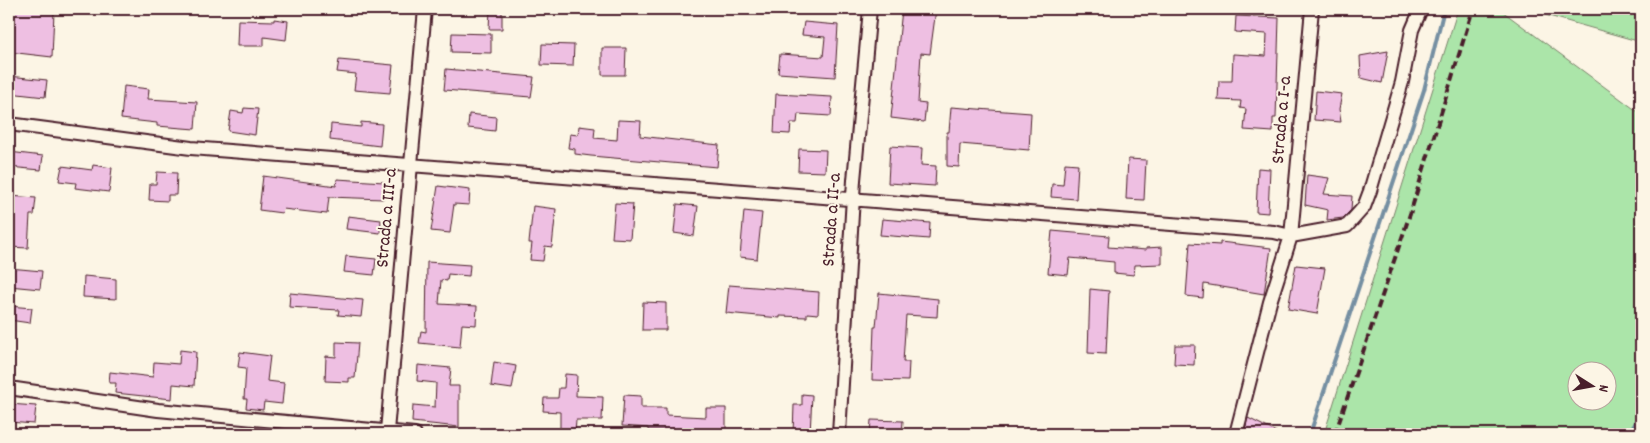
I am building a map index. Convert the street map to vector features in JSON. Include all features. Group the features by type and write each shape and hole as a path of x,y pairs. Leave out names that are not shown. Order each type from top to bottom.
{"street":[{"name":"Strada a III-a","path":"388,431 425,9"},
{"name":"Strada a II-a","path":"839,434 853,199 870,9"},
{"name":"Strada a I-a","path":"1236,434 1270,302 1291,236 1312,9"},
{"path":"9,124 191,148 1264,231 1291,236 1347,226 1364,207 1402,82 1412,30 1420,9"},
{"path":"9,388 158,410 416,434"}],"green space":[{"path":"1458,9 1494,9 1502,11 1641,114 1641,434 1324,434"},
{"path":"1524,9 1641,9 1641,42"}],"building":[{"path":"12,9 54,12 52,57 9,52"},
{"path":"490,9 502,9 502,29 489,29"},
{"path":"902,9 936,9 930,54 921,53 918,103 926,104 924,122 891,118"},
{"path":"1236,16 1279,18 1276,118 1273,118 1273,132 1244,130 1246,109 1240,108 1241,101 1218,100 1219,81 1232,81 1233,54 1266,56 1267,34 1235,32"},
{"path":"274,19 288,21 286,40 264,37 264,46 237,46 238,20 274,21"},
{"path":"804,22 838,25 835,77 778,73 780,54 823,57 825,37 802,35"},
{"path":"452,33 491,34 491,53 451,52"},
{"path":"542,44 574,45 573,66 541,65"},
{"path":"602,48 626,48 625,75 602,75"},
{"path":"1388,51 1382,83 1361,78 1360,56"},
{"path":"339,60 393,65 390,93 354,90 356,74 337,72"},
{"path":"446,69 534,77 531,97 444,90"},
{"path":"9,76 47,80 45,97 9,93"},
{"path":"124,86 149,89 148,99 197,102 195,129 157,126 157,123 121,119"},
{"path":"1316,91 1342,94 1339,109 1341,122 1314,120"},
{"path":"776,94 832,97 831,116 798,114 797,123 791,123 790,134 774,133"},
{"path":"951,107 1031,113 1029,150 960,144 959,167 947,166 947,132 949,132"},
{"path":"244,108 258,109 255,135 228,131 231,111 243,113"},
{"path":"469,114 496,117 495,131 468,128"},
{"path":"618,120 641,121 640,136 719,145 717,167 575,154 575,149 568,148 570,134 578,135 579,126 595,128 594,138 617,140"},
{"path":"361,122 382,124 380,146 330,140 331,124 361,127"},
{"path":"890,146 922,148 921,165 936,166 935,186 888,183"},
{"path":"799,149 826,150 825,172 798,171"},
{"path":"9,152 43,156 41,170 9,167"},
{"path":"1128,159 1146,160 1144,200 1126,199"},
{"path":"1065,163 1078,164 1076,199 1051,197 1052,184 1063,185"},
{"path":"93,165 112,168 109,192 75,188 76,183 59,181 62,166 92,170"},
{"path":"1258,168 1270,169 1268,213 1256,212"},
{"path":"157,172 177,173 176,195 168,195 168,201 149,200 150,184 156,184"},
{"path":"1307,175 1329,178 1324,194 1352,196 1351,210 1343,218 1327,220 1328,210 1305,205"},
{"path":"263,176 336,186 337,179 384,182 383,199 329,197 327,214 283,209 282,213 259,210"},
{"path":"438,186 470,190 469,205 454,204 450,233 431,231"},
{"path":"9,196 36,198 34,215 30,215 28,248 9,247"},
{"path":"615,203 633,204 630,239 612,238"},
{"path":"677,204 698,206 694,236 674,233"},
{"path":"533,206 556,209 552,247 545,246 543,261 530,260 532,243 529,243"},
{"path":"744,211 762,213 757,259 740,257"},
{"path":"348,216 381,220 380,233 346,229"},
{"path":"882,219 930,223 929,239 880,235"},
{"path":"1052,231 1109,236 1108,247 1146,250 1146,248 1162,247 1162,264 1135,265 1134,275 1114,273 1114,262 1070,258 1068,275 1048,273"},
{"path":"1220,242 1271,248 1264,294 1204,284 1203,298 1186,296 1190,243 1220,245"},
{"path":"346,256 376,259 374,275 344,272"},
{"path":"427,262 470,265 469,276 448,274 447,281 441,280 439,304 477,306 476,325 462,324 460,347 419,343 421,331 426,332"},
{"path":"1296,265 1325,268 1317,314 1288,309"},
{"path":"9,268 42,271 40,289 9,286"},
{"path":"84,276 116,279 116,299 83,297"},
{"path":"729,285 819,292 818,314 807,313 807,317 780,316 780,318 726,313"},
{"path":"1090,289 1109,291 1106,354 1088,353"},
{"path":"290,293 363,300 361,317 338,315 339,310 289,307"},
{"path":"879,293 938,299 937,317 906,315 903,362 909,362 908,381 872,380 874,327 876,327"},
{"path":"643,302 666,303 666,330 642,330"},
{"path":"9,306 32,308 30,323 9,320"},
{"path":"336,342 358,343 355,378 349,378 349,382 325,381 326,356 336,357"},
{"path":"1175,345 1195,345 1194,365 1174,364"},
{"path":"180,350 196,352 194,386 173,384 172,399 115,393 116,383 109,383 110,372 153,377 154,362 179,364"},
{"path":"240,352 270,356 267,381 284,383 282,404 264,402 263,410 246,408 247,399 244,399 246,368 238,367"},
{"path":"494,362 516,366 512,389 491,386"},
{"path":"418,365 451,368 449,386 459,386 459,427 412,422 413,405 435,407 436,383 417,381"},
{"path":"565,374 577,375 576,396 603,397 602,420 576,420 575,434 560,434 560,412 543,411 544,398 558,398 559,388 564,388"},
{"path":"802,394 812,395 810,434 793,434 794,405 802,405"},
{"path":"624,395 641,396 641,408 666,408 666,415 706,417 706,408 726,408 726,434 676,434 676,430 648,430 648,428 622,426"},
{"path":"9,404 36,406 34,424 9,422"},
{"path":"1248,418 1280,434 1244,434"},
{"path":"871,420 903,421 902,434 870,434"}],"waterway":[{"path":"1310,434 1424,90 1444,9"},
{"path":"1629,434 1641,414"}],"railway":[{"path":"1335,434 1410,214 1473,9"}]}
